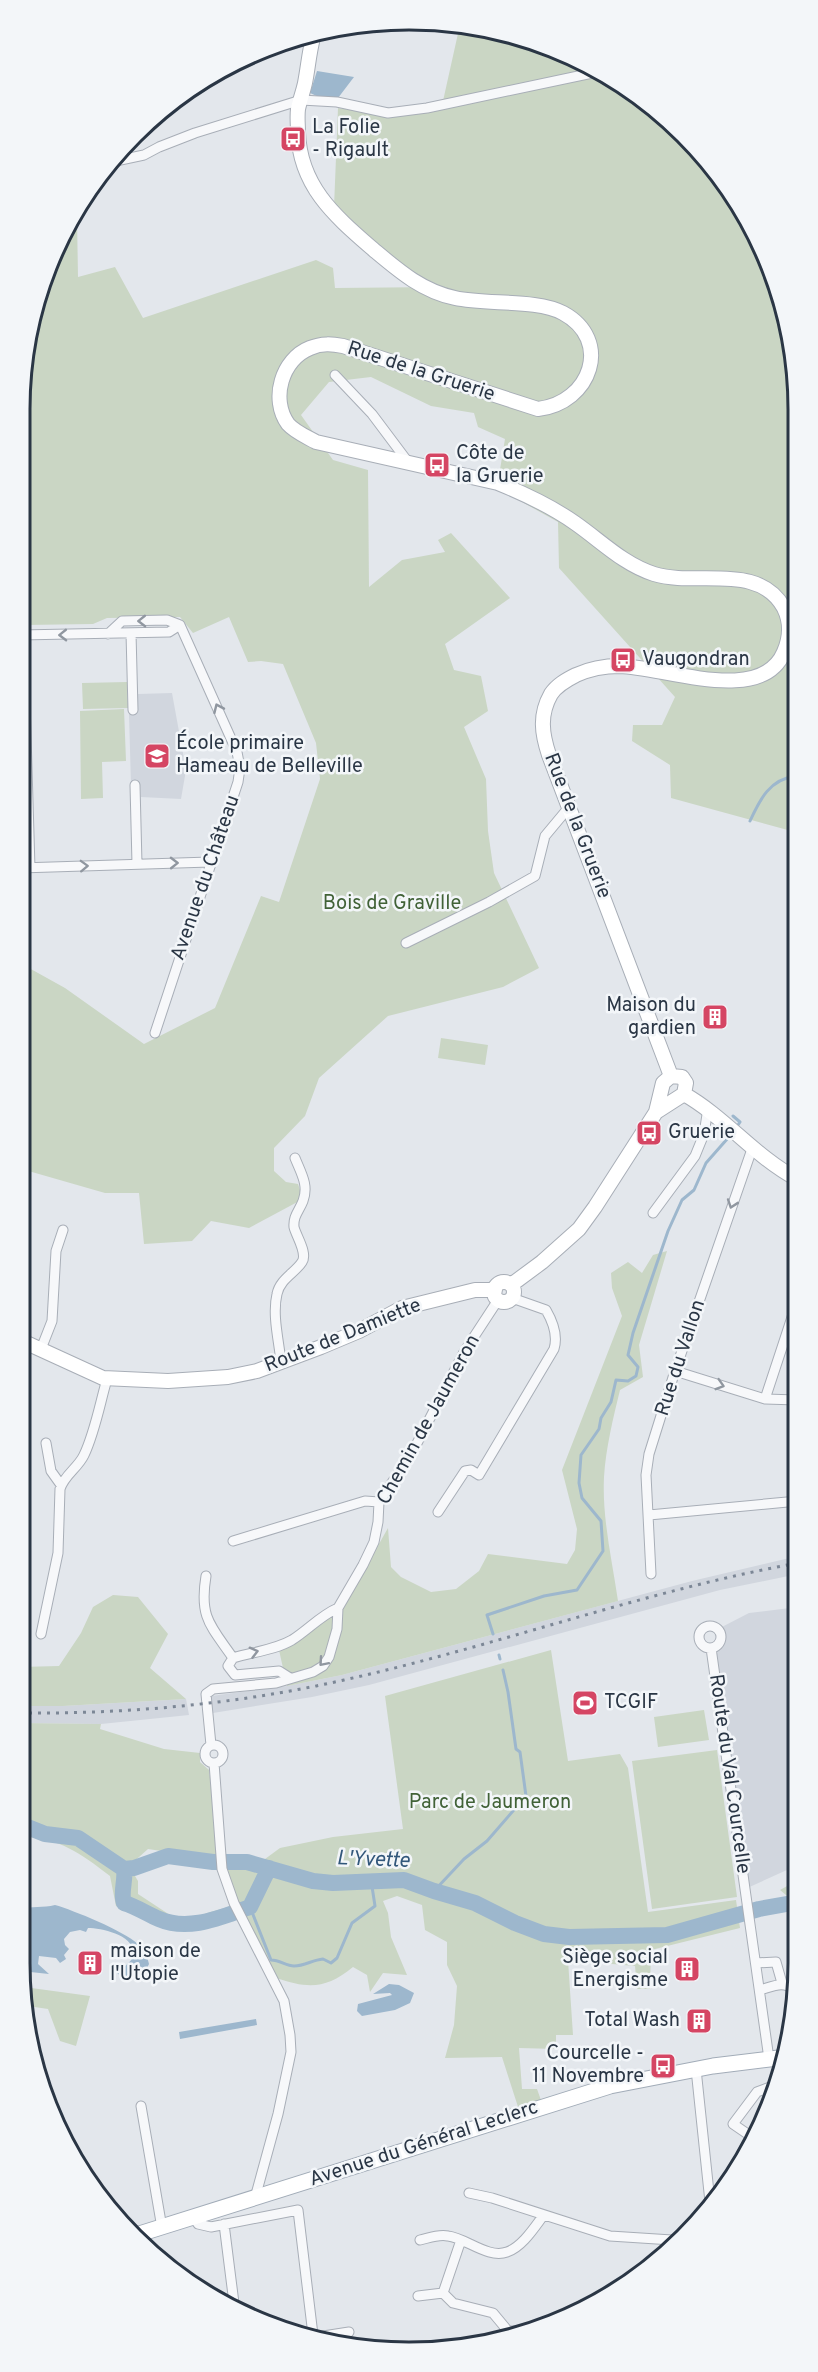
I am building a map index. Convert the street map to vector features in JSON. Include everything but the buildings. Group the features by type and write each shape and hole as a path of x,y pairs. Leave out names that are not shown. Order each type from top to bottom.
{"main road":[{"name":"Avenue du Général Leclerc","path":"143,2233 610,2086 696,2069 776,2058"}],"street":[{"name":"Rue de la Gruerie","path":"312,43 298,112 299,144 304,170 320,198 347,227 402,274 431,291 455,298 552,309 564,314 584,333 591,357 590,368 578,391 558,404 538,409 343,346 320,345 301,352 292,362 280,384 279,396 283,415 294,430 316,442 498,483 574,522 623,560 653,573 683,580 747,579 767,589 784,609 788,626"},
{"path":"124,159 144,155 195,133 301,100 338,102 388,113 427,108 584,73"},
{"path":"335,375 372,414 408,462"},
{"path":"108,634 122,621 167,620 180,625"},
{"path":"30,635 169,632 180,625"},
{"name":"Avenue du Château","path":"155,1033 238,782 240,768 237,752 180,625"},
{"path":"130,633 133,710"},
{"name":"Rue de la Gruerie","path":"667,1081 570,806 544,740 544,710 554,689 564,681 586,671 618,666 733,681 760,676 777,665 788,642"},
{"path":"135,785 137,864"},
{"path":"406,942 489,902 535,876 545,836 570,806"},
{"path":"30,868 210,862"},
{"path":"438,1512 465,1471 471,1470 479,1475 557,1341 546,1310 504,1293 579,1229 656,1112 667,1081 678,1076 684,1080 687,1087 681,1096 656,1112"},
{"path":"667,1081 667,1096 681,1096 708,1108 752,1149 788,1174"},
{"path":"654,1213 695,1156 704,1134 708,1108"},
{"name":"Rue du Vallon","path":"651,1574 646,1475 650,1454 675,1371 752,1149"},
{"path":"281,1362 276,1319 277,1294 287,1277 303,1261 304,1256 294,1227 294,1217 303,1201 306,1182 295,1158"},
{"path":"40,1349 52,1321 56,1251 63,1230"},
{"name":"Route de Damiette","path":"30,1344 107,1379 168,1381 228,1377 281,1362 359,1330 402,1308 475,1290 504,1293"},
{"name":"Chemin de Jaumeron","path":"211,1745 206,1695 208,1691 276,1683 313,1672 323,1666 337,1629 338,1608 374,1542 379,1502 413,1450 465,1352 504,1293"},
{"path":"765,1399 788,1329"},
{"path":"675,1371 765,1399 788,1400"},
{"path":"41,1634 58,1553 57,1528 61,1485 82,1458 88,1446 107,1379"},
{"path":"46,1443 51,1471 61,1485"},
{"path":"233,1541 365,1501 379,1502"},
{"path":"649,1515 788,1502"},
{"path":"206,1576 202,1597 206,1618 234,1658"},
{"name":"Chemin de Jaumeron","path":"290,1678 279,1671 235,1675 228,1666 234,1658 291,1640 330,1611 338,1608"},
{"name":"Route du Val Courcelle","path":"711,1648 756,1963"},
{"path":"211,1745 219,1746 223,1754 220,1761 214,1763 205,1757 206,1749 211,1745"},
{"path":"214,1763 222,1869 234,1903 284,2001 290,2035 291,2052 255,2198"},
{"path":"769,2059 756,1963 776,1962 782,1983"},
{"path":"760,1990 782,1983 787,1984"},
{"path":"696,2069 709,2195"},
{"path":"747,2134 733,2124 757,2092 767,2088"},
{"path":"141,2106 162,2228"},
{"path":"469,2193 610,2236 668,2240"},
{"path":"193,2217 198,2224 211,2227 298,2210 314,2330"},
{"path":"420,2240 439,2235 450,2236 498,2254 509,2252 526,2237 543,2216"},
{"path":"224,2224 233,2299"},
{"path":"442,2293 461,2240"},
{"path":"418,2296 442,2293 453,2302 493,2313 506,2329"},
{"path":"331,2334 349,2332"}],"shaded area":[{"name":"École primaire Hameau de Belleville","path":"172,693 186,770 181,799 141,797 140,785 131,785 129,714 138,713 138,694"},
{"path":"788,1558 788,1576 720,1590 369,1685 213,1713 211,1696 287,1686 342,1675 692,1581"},
{"path":"788,1608 788,1870 745,1889 714,1647 721,1638 718,1629 749,1613"},
{"path":"186,1699 189,1715 101,1724 30,1723 30,1706"}],"green space":[{"path":"458,33 531,50 585,73 443,101"},
{"name":"Bois de Graville","path":"588,75 640,108 677,141 710,178 749,241 775,311 781,335 787,384 788,830 671,798 670,765 632,741 633,725 662,725 675,697 559,568 558,522 497,488 505,439 478,427 474,413 431,406 371,377 329,382 301,415 333,460 368,470 369,587 402,560 445,552 438,540 451,533 510,598 445,644 454,670 481,676 488,711 464,727 486,779 488,831 494,873 539,968 503,987 388,1016 319,1078 305,1116 274,1148 274,1171 286,1182 298,1184 303,1199 249,1228 211,1221 192,1241 144,1244 139,1193 105,1193 30,1171 30,969 65,988 144,1044 215,1008 261,896 279,902 320,779 316,743 283,664 248,662 229,617 193,633 180,617 107,618 93,624 30,625 30,409 37,335 50,287 77,226 78,277 115,267 143,318 316,260 333,268 335,288 439,287 393,260 334,207 338,108 380,114"},
{"path":"127,682 128,708 83,709 82,683"},
{"path":"124,709 126,761 102,762 103,798 81,799 80,711"},
{"path":"441,1038 488,1045 485,1065 438,1058"},
{"path":"667,1251 639,1345 643,1377 620,1390 606,1455 604,1508 618,1601 342,1675 287,1686 279,1650 306,1635 345,1604 388,1528 391,1567 401,1577 431,1592 456,1589 479,1571 488,1554 567,1564 575,1550 577,1529 562,1470 622,1316 612,1288 611,1273 628,1262 642,1273 653,1255"},
{"path":"113,1595 138,1597 168,1634 150,1668 186,1699 30,1706 30,1667 59,1666 81,1633 93,1607"},
{"name":"Parc de Jaumeron","path":"551,1650 568,1761 620,1754 628,1768 648,1912 736,1900 740,1928 651,1950 650,1989 637,1989 635,1966 568,1960 573,2035 556,2035 556,2049 519,2048 522,2089 537,2089 542,2103 519,2110 502,2057 445,2058 454,2025 457,1986 447,1965 447,1942 425,1930 422,1905 397,1896 383,1901 388,1913 391,1937 407,1975 383,1973 370,1992 367,1975 353,1967 334,1980 325,1983 298,1984 276,1978 240,1915 222,1860 265,1859 280,1848 333,1837 403,1829 385,1696"},
{"path":"704,1710 709,1740 658,1747 654,1717"},
{"path":"30,1723 101,1724 100,1729 164,1749 200,1753 200,1762 209,1770 222,1860 148,1849 129,1866 138,1881 138,1894 173,1917 194,1917 231,1906 235,1921 172,1929 116,1906 110,1876 78,1853 48,1840 30,1837"},
{"path":"717,1750 737,1897 652,1909 632,1761"},
{"path":"788,1886 788,1897 780,1890"},
{"path":"31,1988 90,1996 76,2046 60,2041 48,2009 33,2007"}],"water":[{"path":"317,71 354,77 338,98 319,97 310,93"},
{"path":"55,1905 74,1911 122,1933 140,1946 145,1953 149,1964 146,1970 125,1980 116,1972 132,1958 132,1948 129,1942 109,1931 88,1928 86,1932 80,1930 70,1932 64,1939 69,1949 64,1955 66,1959 60,1963 56,1958 39,1956 38,1964 49,1974 30,1972 30,1908"},
{"path":"389,1984 399,1985 414,1993 410,2003 395,2010 362,2016 357,2011 358,2004 392,1995 390,1993 373,1994"},
{"path":"256,2019 257,2025 180,2039 179,2032"}],"waterway":[{"path":"750,821 767,791 779,781 788,778"},
{"path":"733,1116 740,1122 738,1125"},
{"path":"493,1634 487,1615 544,1596 577,1590 603,1551 601,1521 582,1498 579,1483 581,1455 599,1429 601,1418 611,1402 616,1380 628,1381 636,1376 638,1367 628,1355 633,1333 668,1231 682,1200 694,1190 706,1163 728,1138"},
{"path":"499,1655 500,1659"},
{"path":"434,1891 464,1859 487,1841 526,1796 520,1752 516,1749 503,1670"},
{"name":"L'Yvette","path":"30,1828 45,1834 78,1838 124,1869 134,1868 168,1856 213,1862 247,1862 313,1881 333,1883 404,1880 475,1903 515,1923 544,1934 569,1937 667,1935 759,1909 788,1904"},
{"path":"124,1869 124,1903 170,1923 193,1924 250,1907 269,1868"},
{"path":"250,1907 271,1960 294,1966 323,1959 331,1963 337,1958 352,1923 375,1906 371,1880"}],"railway":[{"path":"30,1713 102,1712 183,1706 304,1688 401,1666 684,1588 788,1565"}],"place":[{"name":"La Folie - Rigault","path":"293,139"},
{"name":"Côte de la Gruerie","path":"437,465"},
{"name":"Vaugondran","path":"623,660"},
{"name":"École primaire Hameau de Belleville","path":"157,756"},
{"name":"Maison du gardien","path":"715,1017"},
{"name":"Gruerie","path":"649,1133"},
{"name":"TCGIF","path":"585,1703"},
{"name":"maison de l'Utopie","path":"90,1963"},
{"name":"Siège social Energisme","path":"687,1969"},
{"name":"Total Wash","path":"699,2021"},
{"name":"Courcelle - 11 Novembre","path":"663,2066"}]}
